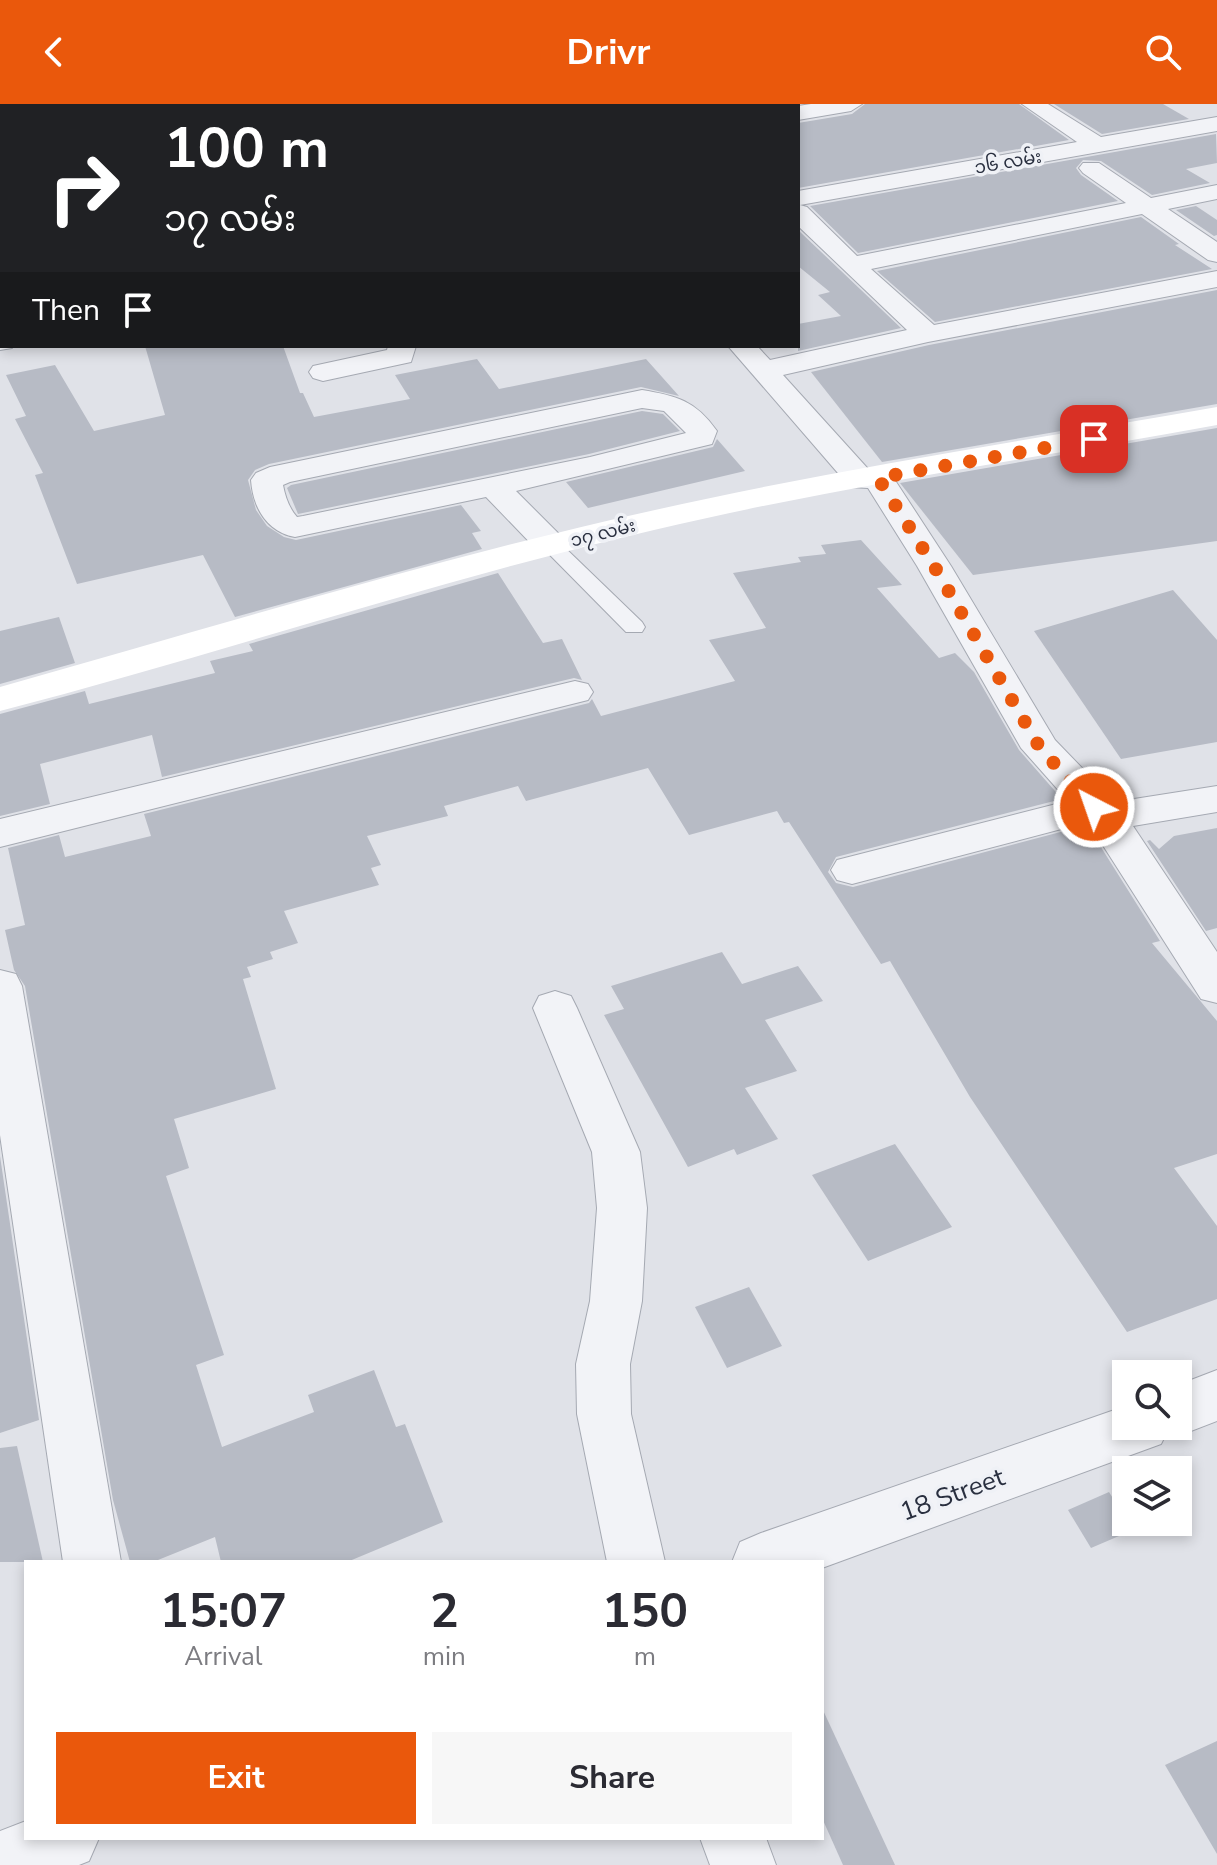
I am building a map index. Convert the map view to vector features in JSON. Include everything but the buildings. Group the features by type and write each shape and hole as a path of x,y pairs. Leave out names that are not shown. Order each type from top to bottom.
{"street":[{"path":"800,113 851,104"},
{"path":"1033,104 1095,157 1145,206 1217,254"},
{"name":"၁၆ လမ်း","path":"800,198 1095,157 1217,124"},
{"path":"851,265 1217,192"},
{"path":"800,214 928,334"},
{"path":"765,370 928,334 1217,279"},
{"path":"323,372 401,356 402,348"},
{"path":"744,348 870,479 934,566 1040,748 1100,812 1217,987"},
{"path":"642,399 673,404 702,431 701,438 689,443 494,487 291,527 283,522 266,487 267,480 281,474 642,399"},
{"name":"၁၇ လမ်း","path":"0,699 420,579 551,545 775,495 1217,416"},
{"path":"494,487 551,545"},
{"path":"0,833 575,692"},
{"path":"852,870 1100,812 1217,799"},
{"path":"0,986 92,1560"},
{"path":"555,1008 616,1152 622,1208 616,1301 603,1364 604,1414 636,1560"},
{"path":"1192,1405 1217,1395"},
{"name":"18 Street","path":"767,1560 1112,1437"},
{"path":"0,1864 61,1840"},
{"path":"734,1840 743,1865"}],"lane":[{"path":"551,545 634,627"}],"route":[{"path":"1094,439 878,478 934,566 1040,748 1094,807"}]}
